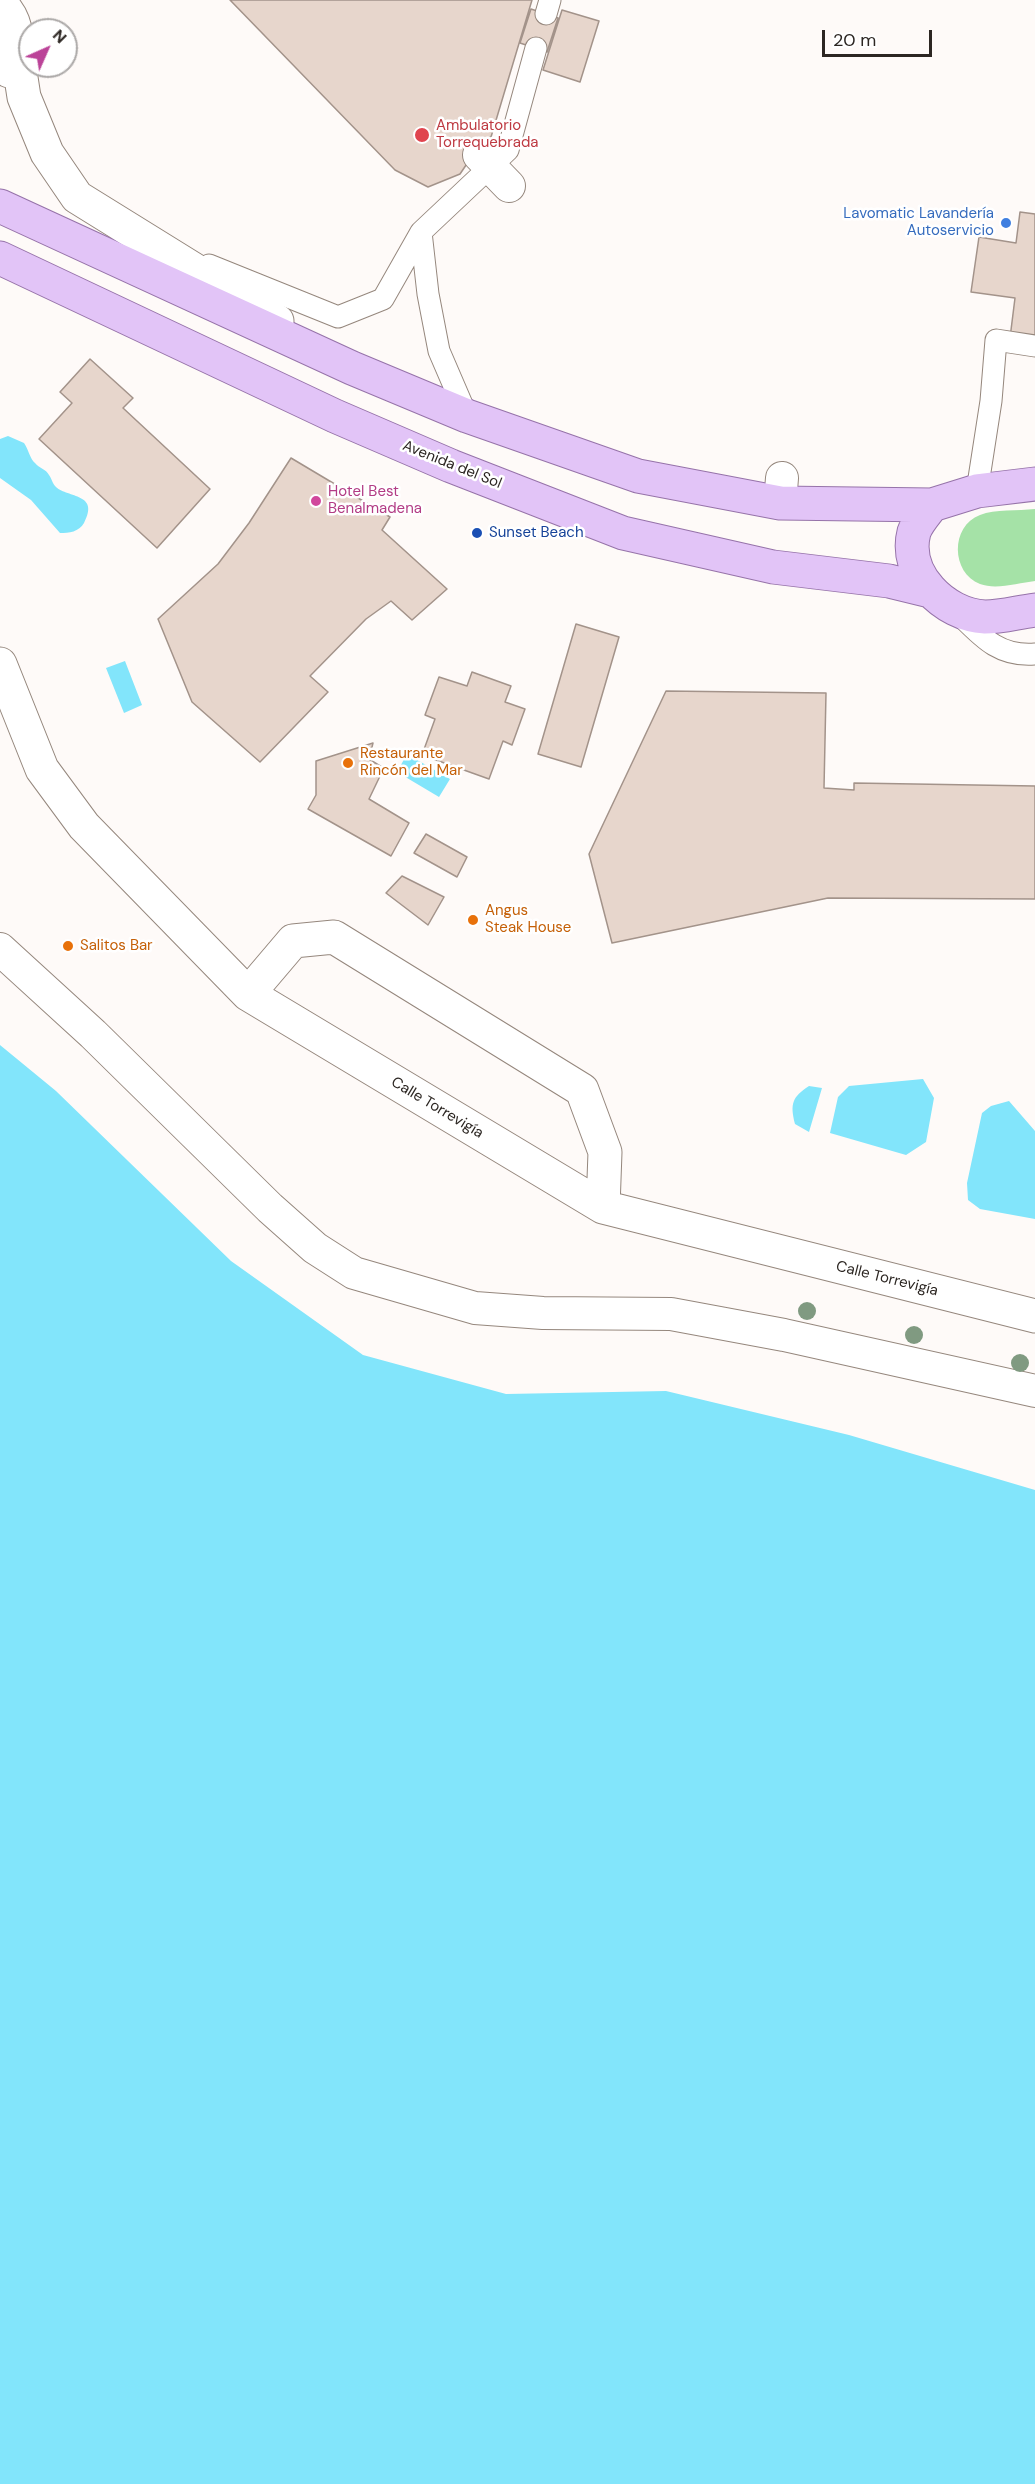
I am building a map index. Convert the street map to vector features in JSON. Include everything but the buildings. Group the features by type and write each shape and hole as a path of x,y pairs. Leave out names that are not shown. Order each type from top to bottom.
{"main road":[{"path":"0,206 352,368 467,416 638,476 932,505 977,491 1035,484"},
{"name":"Avenida del Sol","path":"0,258 335,416 622,533 773,567 889,581 984,617 1035,610"},
{"path":"932,505 915,531 912,553 917,572 942,600"}],"street":[{"path":"0,82 10,69 30,0"},
{"path":"0,3 12,19 24,97 53,162 77,197 352,368"},
{"name":"Calle Torrevigía","path":"0,664 42,769 84,826 248,994 603,1208 1035,1316"},
{"path":"248,994 293,941 334,937 582,1090 605,1152 603,1208"},
{"path":"0,949 93,1034 270,1208 315,1248 354,1273 475,1308 543,1314 671,1314 784,1335 1035,1391"}],"lane":[{"path":"144,239 338,317 383,299 421,232 493,169 508,150 536,48"},
{"path":"421,232 428,294 439,351 467,416"},
{"path":"977,491 991,401 996,340 1035,346"},
{"path":"942,600 988,644 1021,655 1035,654"}],"green space":[{"path":"1035,509 1035,581 1007,586 986,586 970,578 959,560 958,550 963,529 970,521 980,515 993,512"}],"water":[{"path":"8,436 24,443 33,461 48,473 56,487 85,501 88,513 84,523 77,530 60,533 31,500 0,478 0,439"},
{"path":"125,661 142,705 124,713 106,668"},
{"path":"407,754 450,779 439,797 397,772"},
{"path":"0,1045 56,1091 231,1261 363,1355 506,1394 666,1391 849,1435 1035,1490 1035,2484 0,2484"},
{"path":"923,1079 934,1098 926,1142 906,1155 830,1133 838,1097 849,1086"},
{"path":"809,1086 822,1088 809,1132 795,1124 793,1106 799,1094"},
{"path":"1009,1101 1035,1131 1035,1219 980,1209 968,1200 967,1183 982,1113 991,1106"}],"place":[{"name":"Ambulatorio Torrequebrada","path":"422,135"},
{"name":"Lavomatic Lavandería Autoservicio","path":"1006,223"},
{"name":"Hotel Best Benalmadena","path":"316,501"},
{"name":"Sunset Beach","path":"477,533"},
{"name":"Restaurante Rincón del Mar","path":"348,763"},
{"name":"Angus Steak House","path":"473,920"},
{"name":"Salitos Bar","path":"68,946"}]}
